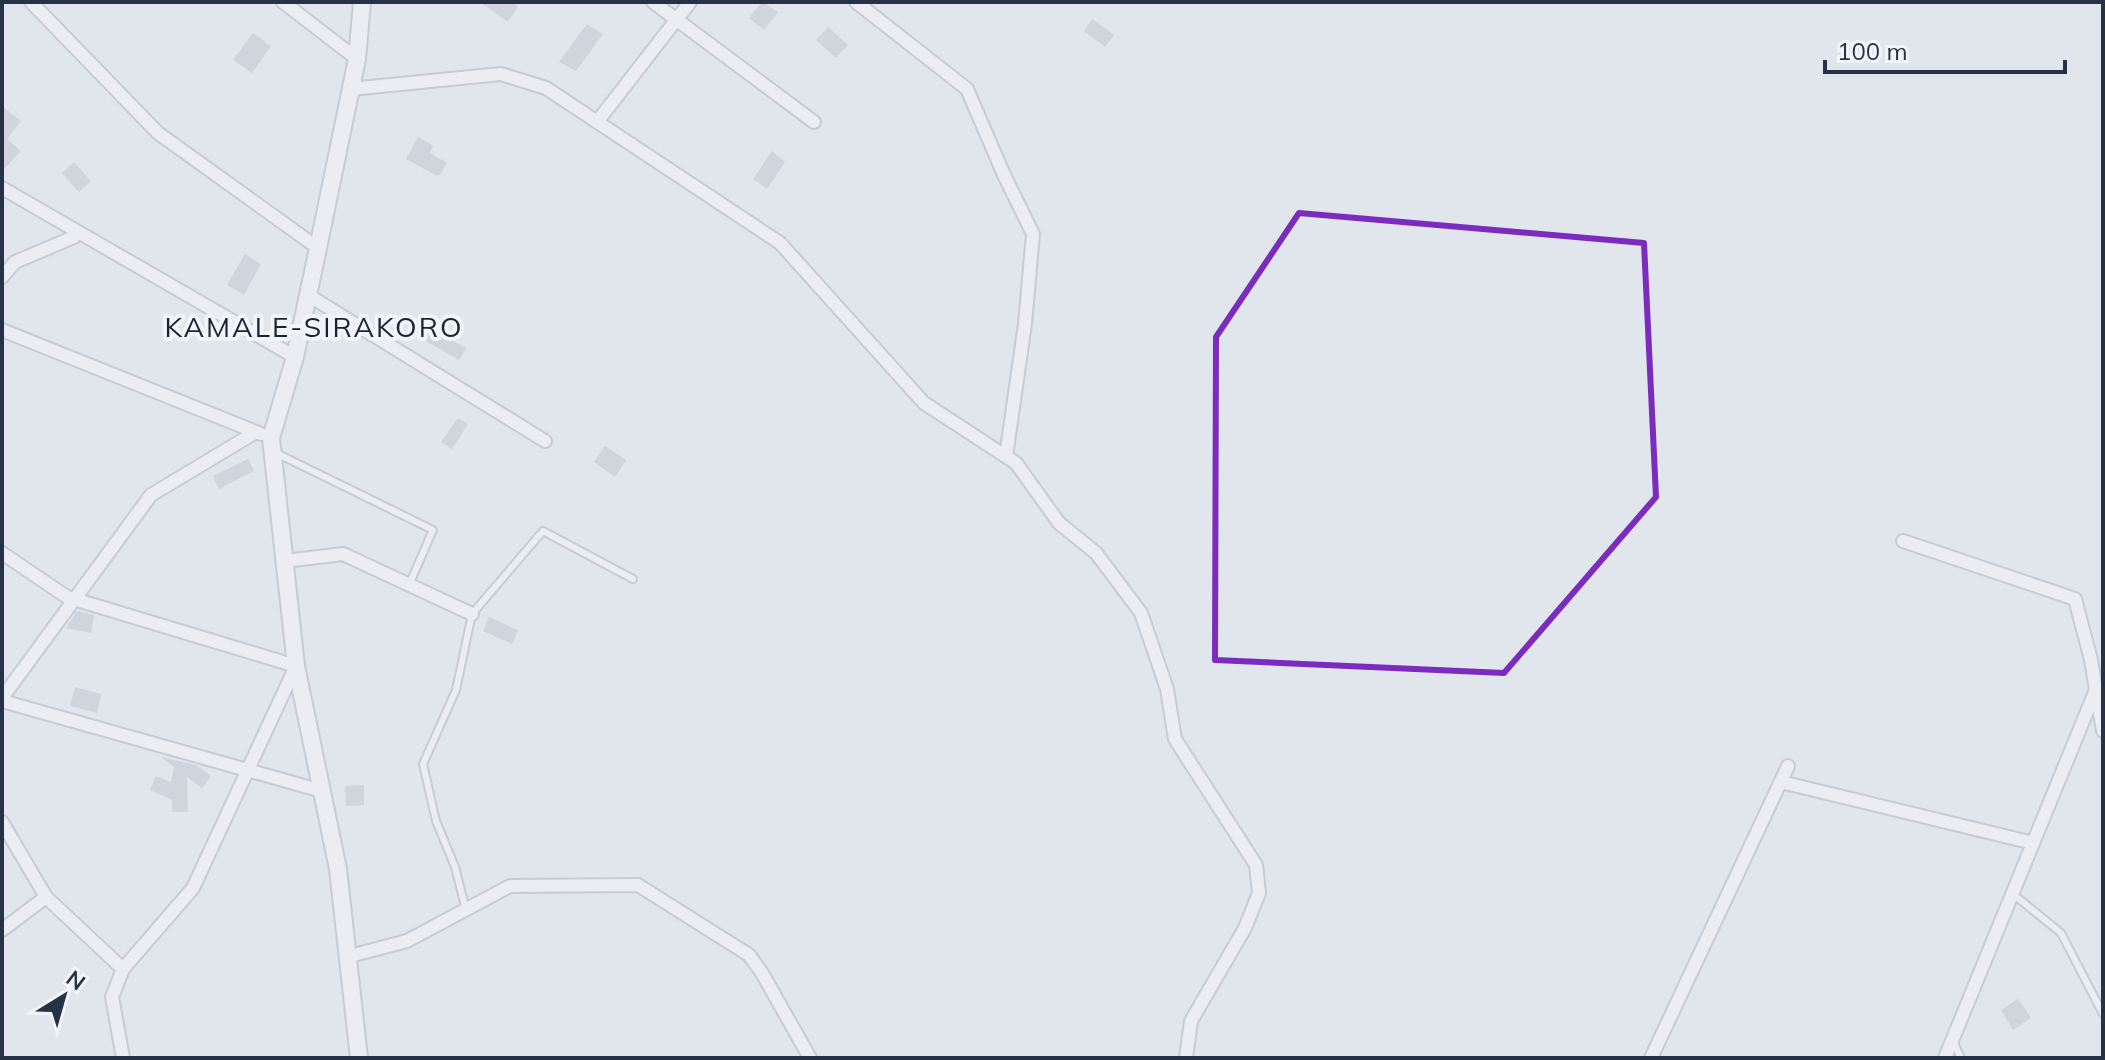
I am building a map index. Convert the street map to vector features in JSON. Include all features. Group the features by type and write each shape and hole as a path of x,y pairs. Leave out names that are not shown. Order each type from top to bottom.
{"street":[{"path":"31,2 158,133 318,248"},
{"path":"283,2 357,59"},
{"path":"359,1058 338,869 296,666 285,561 266,440 295,357 357,59 362,2"},
{"path":"653,2 814,122"},
{"path":"597,122 690,2"},
{"path":"856,2 967,89 1033,234 1025,324 1006,456"},
{"path":"350,89 501,74 546,88 780,243 924,403 1016,463 1059,523 1096,553 1141,613 1167,689 1175,739 1256,865 1259,893 1245,928 1191,1021 1186,1058"},
{"path":"2,188 295,357"},
{"path":"2,277 15,262 74,237"},
{"path":"308,295 545,441"},
{"path":"2,330 266,440"},
{"path":"266,440 151,495 2,699 322,791"},
{"path":"1903,541 2075,599 2091,660 2103,731"},
{"path":"2,553 67,597 296,666"},
{"path":"285,561 343,554 472,614"},
{"path":"123,1058 112,997 123,969 193,888 296,666"},
{"path":"1945,1058 2095,692"},
{"path":"1651,1058 1788,766"},
{"path":"1781,782 2033,843"},
{"path":"3,826 46,897 123,969"},
{"path":"346,957 407,941 510,886 638,885 749,955 810,1058"},
{"path":"2,930 46,897"}],"lane":[{"path":"266,440 433,530 409,585"},
{"path":"466,910 455,867 436,821 423,764 456,690 472,614 543,531 633,579"},
{"path":"2013,894 2061,933 2103,1014"},
{"path":"1953,1041 1961,1058"}],"highlighted area":[{"path":"1299,213 1644,243 1656,497 1504,673 1215,660 1216,337"}],"building":[{"path":"480,2 512,2 518,7 508,22"},
{"path":"762,2 778,12 764,30 749,18"},
{"path":"1092,19 1114,35 1105,47 1084,31"},
{"path":"587,24 603,34 576,71 559,62"},
{"path":"828,27 848,45 836,58 816,40"},
{"path":"253,33 271,46 252,73 233,60"},
{"path":"2,106 21,121 7,139 21,151 2,171"},
{"path":"418,137 433,146 430,153 447,163 440,175 406,159"},
{"path":"772,151 785,162 767,189 753,179"},
{"path":"74,162 91,181 79,192 62,173"},
{"path":"245,254 261,264 244,295 227,285"},
{"path":"431,328 466,348 459,360 424,340"},
{"path":"458,418 468,424 452,449 441,442"},
{"path":"605,446 626,460 615,477 594,462"},
{"path":"248,459 254,471 219,489 213,476"},
{"path":"77,611 94,615 91,633 66,628"},
{"path":"489,617 518,630 512,644 483,631"},
{"path":"75,687 101,694 97,713 70,706"},
{"path":"161,757 196,765 211,776 202,788 187,777 188,812 172,812 172,800 150,790 156,776 171,782 174,767"},
{"path":"364,785 364,805 346,806 345,786"},
{"path":"2018,999 2031,1018 2013,1030 2001,1010"}],"district":[{"name":"KAMALE-SIRAKORO","path":"314,327"}]}
